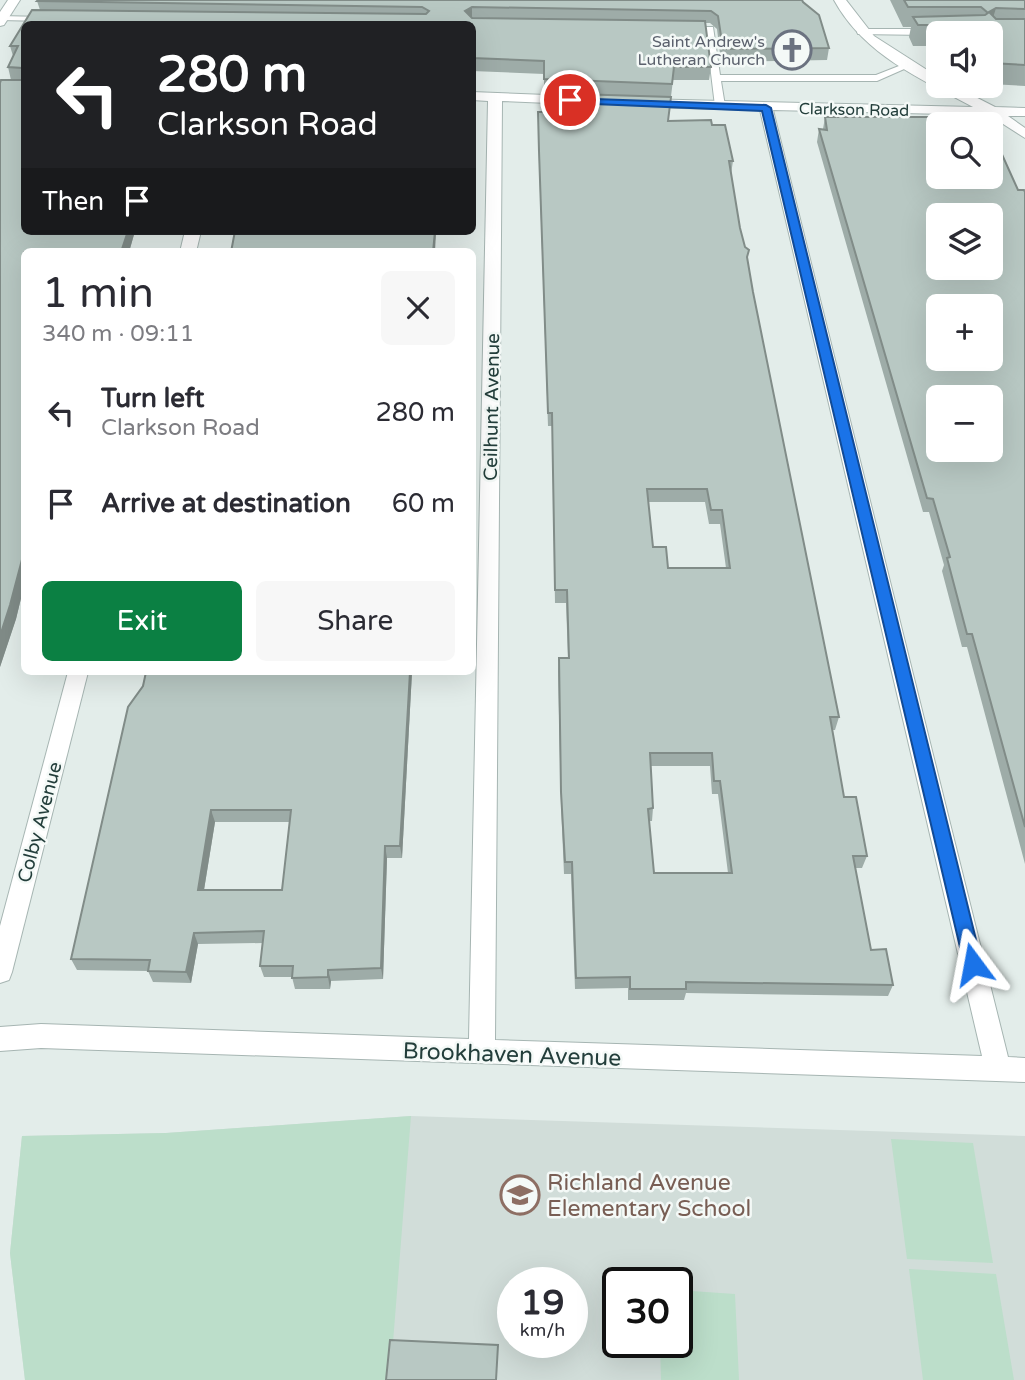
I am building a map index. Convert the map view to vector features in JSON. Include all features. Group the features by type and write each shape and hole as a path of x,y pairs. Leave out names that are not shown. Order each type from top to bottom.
{"street":[{"path":"1,19 14,0"},
{"path":"840,0 846,13 861,32 907,66 926,76"},
{"path":"476,96 588,101"},
{"name":"Ceilhunt Avenue","path":"482,1053 495,96"},
{"path":"967,98 992,111 1025,134"},
{"name":"Clarkson Road","path":"627,102 766,108 1025,111"},
{"path":"766,108 998,1069"},
{"name":"Colby Avenue","path":"0,972 77,675"},
{"name":"Brookhaven Avenue","path":"0,1039 41,1036 1025,1070"}],"lane":[{"path":"1,19 53,19"},
{"path":"682,29 710,29 720,106"},
{"path":"861,32 926,32"},
{"path":"718,78 877,78 907,66"}],"shaded area":[{"name":"Richland Avenue Elementary School","path":"411,1116 1025,1136 1025,1380 25,1380 10,1253 22,1136 166,1133"}],"green space":[{"path":"411,1116 390,1380 25,1380 10,1253 22,1136 166,1133"},
{"path":"891,1139 973,1143 993,1263 907,1259"},
{"path":"909,1269 996,1274 1014,1380 923,1380"},
{"path":"693,1291 735,1294 739,1380 661,1380 660,1358 693,1358"}],"building":[{"path":"802,0 819,15 829,48 723,49 718,16 711,11 472,7 465,11 472,18 705,21 711,67 674,67 672,84 544,79 544,61 476,58 476,21 25,21 32,10 426,14 429,11 422,7 37,1"},
{"path":"904,0 1025,0 1025,9 996,8 989,12 996,19 1025,19 1025,65 1003,64 1003,21 926,21 926,25 918,25 913,17 988,13 981,7 908,7"},
{"path":"21,28 21,68 8,67 18,46 10,46"},
{"path":"1,80 21,80 21,235 127,235 122,248 21,248 21,563 0,636 0,83"},
{"path":"544,93 671,97 668,121 711,120 712,125 725,125 733,161 729,161 740,228 745,247 749,250 747,257 753,292 839,717 830,717 844,797 856,797 867,856 853,856 871,950 886,949 893,985 686,982 686,989 630,989 630,977 576,978 572,862 565,862 561,792 559,658 569,658 567,590 555,590 552,413 548,413 538,112 545,112","holes":["647,489 707,489 711,510 722,510 730,568 668,568 666,547 653,547","650,753 712,753 714,781 720,781 732,873 654,873 648,809 653,808"]},
{"path":"825,117 926,117 926,189 1003,189 1003,157 1018,190 1025,192 1025,827 972,634 967,634 947,558 950,557 933,499 927,498 819,129 827,130"},
{"path":"234,235 435,235 433,248 232,248"},
{"path":"145,675 410,675 400,846 385,846 381,968 328,970 328,977 292,978 293,966 260,966 264,931 194,933 186,972 148,971 150,960 71,959 128,707 143,686","holes":["211,810 291,810 282,890 198,890"]},
{"path":"390,1340 497,1345 496,1380 386,1380"}],"place":[{"name":"Saint Andrew's Lutheran Church","path":"792,50"},
{"name":"Richland Avenue Elementary School","path":"520,1195"}],"route":[{"path":"570,100 766,108 973,964"}]}
